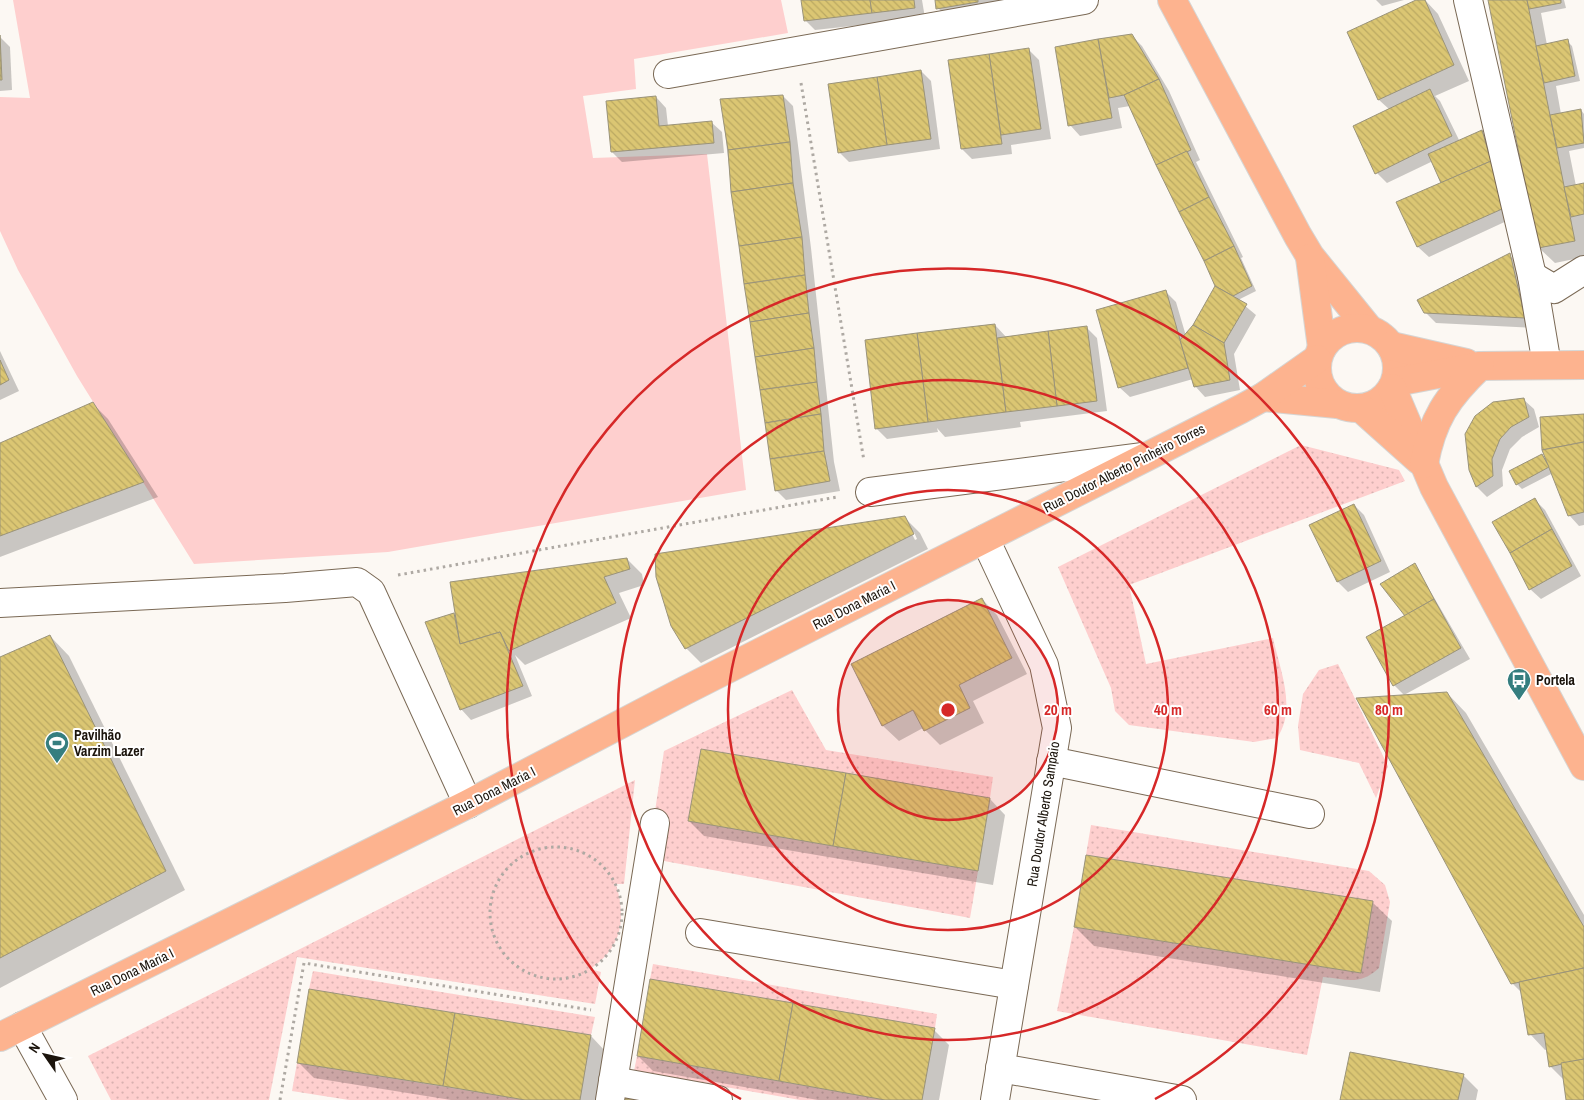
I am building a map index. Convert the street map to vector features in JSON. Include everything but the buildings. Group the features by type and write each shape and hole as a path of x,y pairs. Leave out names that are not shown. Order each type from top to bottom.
{"main road":[{"path":"1172,0 1310,256 1369,329 1381,336 1391,346 1396,357 1394,385 1424,464 1584,766"},
{"path":"1310,256 1320,353 1317,372 1320,385 1327,396 1349,406 1424,464"},
{"path":"1320,353 1329,339 1348,329 1369,329"},
{"path":"1391,346 1480,366"},
{"name":"Rua Doutor Alberto Pinheiro Torres","path":"985,539 1263,397 1320,353"},
{"path":"1263,397 1349,406 1379,402 1394,385 1480,366 1584,365"},
{"path":"1424,464 1429,439 1440,412 1457,387 1480,366"},
{"name":"Rua Dona Maria I","path":"11,1032 468,804 985,539"}],"street":[{"path":"668,74 1084,0"},
{"path":"1468,0 1532,276 1546,365"},
{"path":"1532,276 1554,289 1584,270"},
{"path":"870,492 1144,457"},
{"name":"Rua Doutor Alberto Sampaio","path":"985,539 1044,665 1056,728 995,1100"},
{"path":"0,603 285,588 357,582 371,592 468,804"},
{"path":"1052,761 1310,814"},
{"path":"655,823 611,1090 718,1100"},
{"path":"700,933 1014,985"},
{"path":"11,1032 63,1100"},
{"path":"1000,1068 1182,1100"}],"path":[{"path":"357,582 870,492 796,52"},
{"path":"544,847 566,847 586,853 603,866 616,883 622,904 621,925 613,946 599,963 579,975 558,979 535,976 516,966 500,949 491,929 489,906 495,886 507,868 524,854 544,847"},
{"path":"280,1100 304,963 624,1016"}],"shaded area":[{"path":"13,0 781,0 788,33 634,59 636,89 583,96 593,158 707,154 746,490 388,552 194,564 77,376 18,270 0,231 0,97 30,98"},
{"path":"1301,445 1399,470 1405,481 1129,585 1146,664 1273,638 1283,676 1286,702 1286,715 1283,727 1277,738 1254,742 1129,725 1115,711 1111,688 1058,567"},
{"path":"1338,664 1388,766 1376,798 1359,763 1300,750 1298,726 1303,694 1319,670"},
{"path":"792,690 826,750 993,777 990,798 701,749 688,821 978,871 970,918 648,858 664,751"},
{"path":"635,780 624,884 616,884 621,909 619,931 609,951 590,969 601,972 595,1004 297,957 269,1100 111,1100 88,1056"},
{"path":"1091,825 1369,871 1385,885 1390,902 1379,968 1372,974 1359,979 1346,980 1323,977 1307,1055 1057,1011 1074,927 1361,973 1372,901 1086,855"},
{"path":"653,964 937,1014 935,1028 650,979"},
{"path":"313,971 595,1017 591,1035 309,989"},
{"path":"637,1056 885,1100 800,1100 634,1071"},
{"path":"297,1063 525,1100 349,1100 292,1091"}],"place":[{"name":"Portela","path":"1519,701"},
{"name":"Pavilhão Varzim Lazer","path":"57,764"}]}
